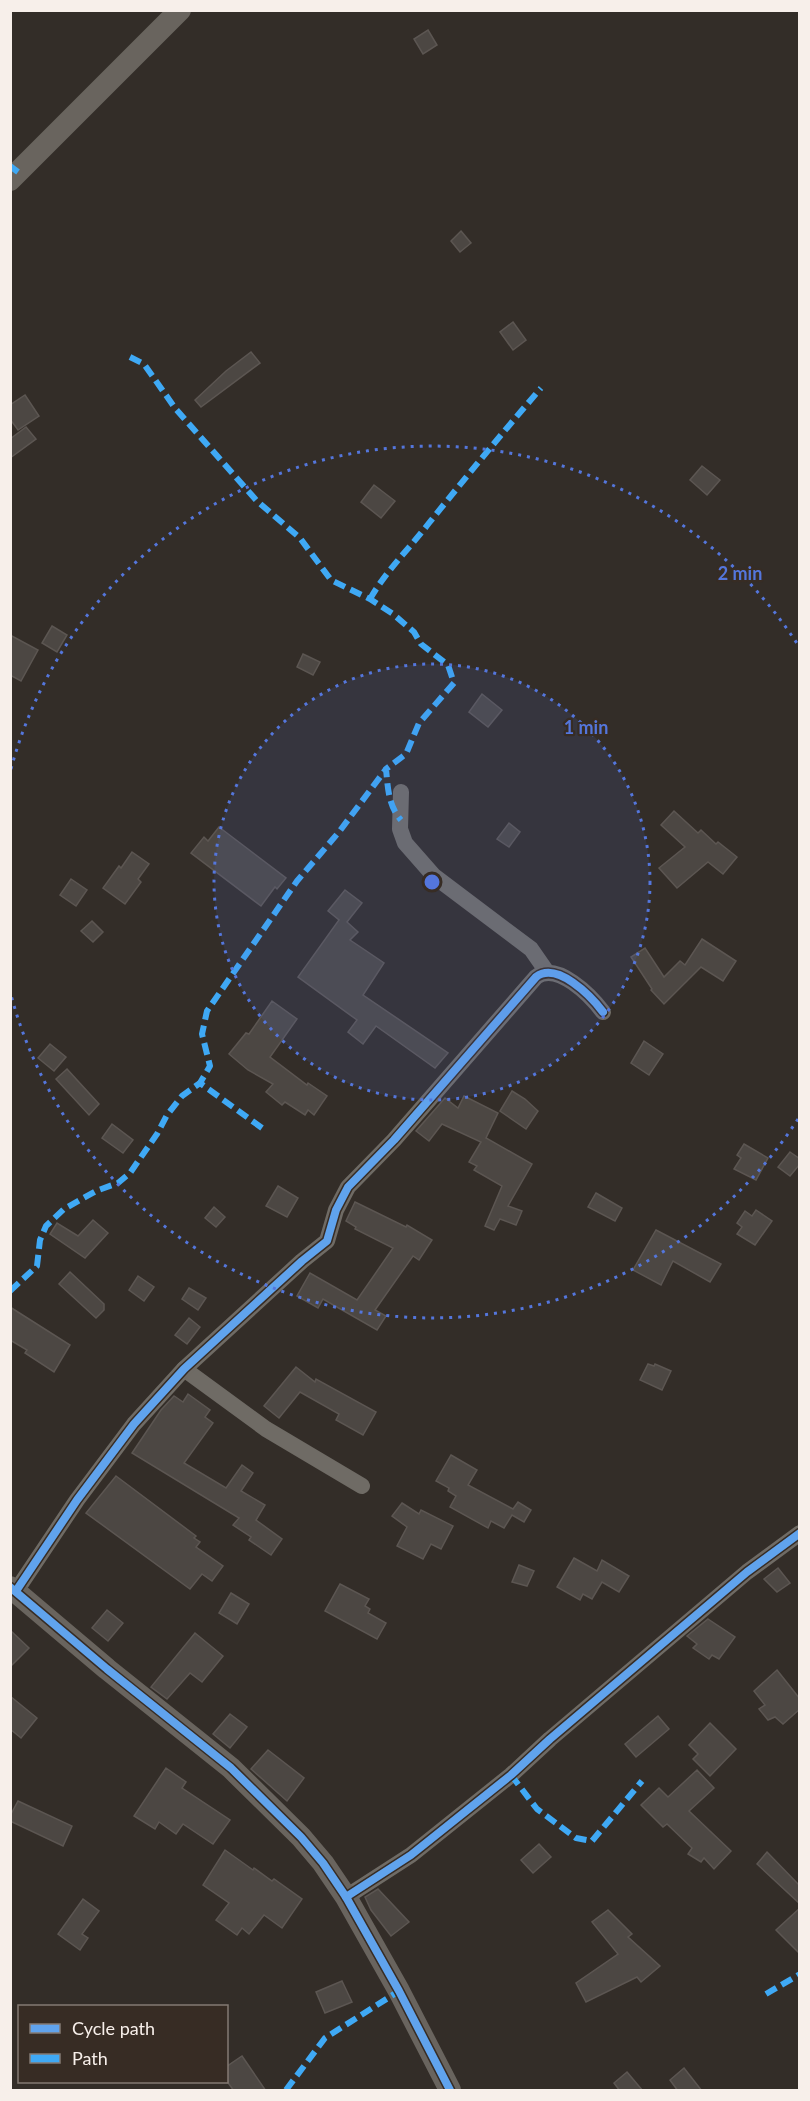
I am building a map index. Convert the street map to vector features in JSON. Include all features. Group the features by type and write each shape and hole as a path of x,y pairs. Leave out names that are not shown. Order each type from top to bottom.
{"street":[{"path":"10,180 180,10"},
{"path":"401,792 400,829 405,843 434,876 531,949 547,972"},
{"path":"450,2091 399,1991 346,1897 323,1863 301,1837 231,1768 116,1676 13,1589 134,1424 184,1369 327,1241 336,1210 348,1187 394,1140 529,984 540,974 547,972 557,974 580,988 603,1012"},
{"path":"184,1369 266,1429 362,1486"},
{"path":"346,1897 411,1855 511,1775 558,1732 739,1579 800,1533"}],"building":[{"path":"428,30 437,45 423,54 414,39"},
{"path":"461,231 471,243 460,252 451,241"},
{"path":"513,322 526,340 513,350 500,332"},
{"path":"251,352 260,363 201,407 195,400 226,371"},
{"path":"25,395 39,416 18,430 10,419 10,405"},
{"path":"26,427 36,439 10,458 10,439"},
{"path":"702,466 720,480 707,495 690,480"},
{"path":"374,485 395,501 381,518 361,502"},
{"path":"52,626 67,635 57,652 42,643"},
{"path":"10,635 38,650 21,681 10,675"},
{"path":"303,654 320,662 313,675 297,667"},
{"path":"482,694 502,710 488,727 469,712"},
{"path":"674,811 698,833 701,830 716,844 718,842 737,857 723,874 708,862 677,888 659,868 685,847 661,825"},
{"path":"509,823 520,832 509,847 497,839"},
{"path":"219,827 286,878 277,889 275,887 261,906 191,853 204,837 208,841"},
{"path":"132,852 149,864 138,879 141,882 125,904 103,888"},
{"path":"71,879 87,890 76,906 60,895"},
{"path":"345,890 362,903 347,922 358,932 350,940 384,963 363,995 448,1053 435,1068 376,1026 363,1044 348,1032 357,1020 298,977 339,920 328,911"},
{"path":"92,921 103,932 93,942 81,931"},
{"path":"702,939 736,961 723,981 701,967 664,1004 651,990 631,957 645,948 664,977 680,961 685,965"},
{"path":"272,1001 297,1019 270,1057 307,1085 308,1083 327,1096 314,1115 308,1110 305,1115 285,1102 282,1105 266,1092 273,1084 248,1070 229,1054 246,1033 249,1034"},
{"path":"644,1041 663,1054 649,1075 631,1063"},
{"path":"50,1044 66,1057 54,1071 38,1058"},
{"path":"67,1069 99,1104 89,1115 56,1079"},
{"path":"512,1091 538,1111 526,1129 500,1111"},
{"path":"464,1096 498,1113 486,1138 532,1164 508,1206 522,1211 516,1225 500,1219 494,1230 485,1226 502,1186 474,1170 477,1166 469,1162 481,1142 442,1124 429,1141 416,1131 445,1098 458,1108"},
{"path":"112,1124 133,1140 123,1153 102,1138"},
{"path":"744,1144 768,1158 756,1180 734,1169 741,1158 737,1155"},
{"path":"790,1152 800,1159 800,1164 790,1176 778,1167"},
{"path":"278,1186 298,1198 287,1217 266,1206"},
{"path":"596,1193 622,1208 615,1221 588,1207"},
{"path":"355,1202 406,1227 407,1225 432,1240 419,1260 413,1256 375,1310 386,1316 377,1330 323,1299 318,1308 297,1296 310,1273 357,1300 393,1248 355,1229 356,1227 346,1221"},
{"path":"214,1207 225,1217 216,1227 205,1218"},
{"path":"756,1210 772,1221 755,1245 737,1234 742,1227 737,1223 745,1211 752,1216"},
{"path":"93,1220 108,1233 85,1258 50,1234 57,1223 78,1236"},
{"path":"656,1230 721,1264 710,1282 673,1261 661,1285 633,1270"},
{"path":"70,1272 104,1304 104,1310 96,1318 59,1284"},
{"path":"138,1276 154,1287 144,1301 129,1290"},
{"path":"189,1288 206,1298 198,1310 182,1299"},
{"path":"10,1307 70,1345 54,1372 25,1353 27,1350 10,1340"},
{"path":"189,1318 200,1327 187,1344 175,1335"},
{"path":"648,1364 654,1366 655,1364 671,1371 662,1390 640,1380"},
{"path":"296,1367 315,1382 316,1379 376,1412 363,1435 336,1420 339,1414 300,1392 279,1418 264,1406"},
{"path":"188,1394 210,1410 205,1417 213,1423 184,1463 226,1488 242,1465 253,1473 241,1491 265,1505 256,1520 282,1539 271,1555 249,1540 251,1537 233,1525 239,1518 132,1453 161,1410 174,1396 183,1402"},
{"path":"451,1455 477,1470 468,1485 513,1509 518,1502 531,1510 524,1522 512,1515 504,1528 491,1521 488,1528 450,1507 456,1496 448,1491 449,1488 436,1481"},
{"path":"116,1476 196,1536 194,1538 200,1542 196,1547 223,1566 212,1581 202,1574 190,1589 86,1513"},
{"path":"402,1503 419,1514 421,1510 453,1526 441,1549 431,1544 423,1559 397,1546 407,1527 392,1516"},
{"path":"574,1558 597,1571 602,1560 629,1576 619,1592 602,1582 592,1599 583,1594 580,1600 557,1587"},
{"path":"519,1565 534,1571 527,1586 512,1582"},
{"path":"778,1568 790,1583 777,1592 764,1579"},
{"path":"340,1584 369,1599 365,1606 370,1609 368,1613 386,1623 377,1639 325,1611"},
{"path":"231,1593 249,1604 237,1624 219,1613"},
{"path":"107,1610 123,1623 108,1641 92,1628"},
{"path":"708,1619 735,1637 719,1659 712,1655 709,1659 693,1648 697,1644 687,1636"},
{"path":"10,1630 29,1648 10,1667"},
{"path":"195,1633 223,1656 202,1682 190,1673 167,1699 151,1687"},
{"path":"777,1670 800,1699 800,1709 783,1724 775,1717 768,1720 759,1709 765,1705 754,1691"},
{"path":"10,1696 37,1718 21,1738 10,1729"},
{"path":"230,1714 247,1727 230,1748 213,1734"},
{"path":"658,1716 669,1729 636,1757 625,1744"},
{"path":"710,1723 736,1749 710,1776 693,1759 698,1754 689,1745"},
{"path":"268,1750 304,1778 287,1801 251,1769"},
{"path":"166,1768 186,1782 182,1788 230,1820 213,1844 183,1824 176,1834 159,1822 155,1829 134,1816"},
{"path":"697,1770 714,1788 689,1811 731,1851 714,1869 704,1858 701,1862 688,1854 692,1848 667,1824 663,1827 641,1805 659,1788 668,1797"},
{"path":"18,1801 72,1826 63,1846 10,1821 10,1816"},
{"path":"539,1844 551,1857 533,1873 521,1860"},
{"path":"225,1850 253,1870 254,1868 272,1881 274,1879 302,1899 282,1928 264,1915 249,1934 242,1928 237,1935 216,1920 229,1903 203,1885"},
{"path":"767,1852 800,1886 800,1904 757,1864"},
{"path":"378,1889 409,1922 391,1936 371,1910 365,1897"},
{"path":"83,1899 99,1911 82,1934 88,1938 80,1950 58,1934"},
{"path":"800,1908 800,1954 776,1930"},
{"path":"608,1910 632,1934 628,1937 660,1966 641,1982 637,1977 586,2002 576,1983 618,1954 592,1922"},
{"path":"342,1981 352,2002 325,2013 316,1992"},
{"path":"242,2056 266,2091 234,2091 228,2083 228,2066"},
{"path":"684,2068 702,2091 678,2091 670,2080"},
{"path":"627,2072 643,2091 620,2091 614,2083"}],"marked path":[{"path":"10,166 18,172"},
{"path":"130,357 144,364 175,408 257,501 300,538 331,580 370,599 393,614 414,632 421,644 448,665 454,683 419,723 406,754 386,769 391,802 401,820"},
{"path":"370,599 390,570 541,388"},
{"path":"262,1128 200,1083 210,1066 202,1034 207,1011 297,881 339,832 386,769"},
{"path":"10,1291 37,1266 40,1240 46,1226 64,1209 96,1191 118,1183 130,1173 167,1115 182,1096 200,1083"},
{"path":"511,1775 537,1809 576,1838 592,1841 642,1781"},
{"path":"766,1994 800,1974"},
{"path":"286,2090 325,2038 399,1991"}],"cycle path":[{"path":"16,1591 77,1500 134,1424 184,1369 327,1241 336,1210 348,1187 394,1140 536,977 544,973 554,973 563,977 582,990 603,1012"},
{"path":"346,1897 411,1855 511,1775 550,1739 747,1572 800,1533"},
{"path":"10,1587 107,1669 231,1768 301,1837 323,1863 346,1897 399,1991 450,2090"}]}
